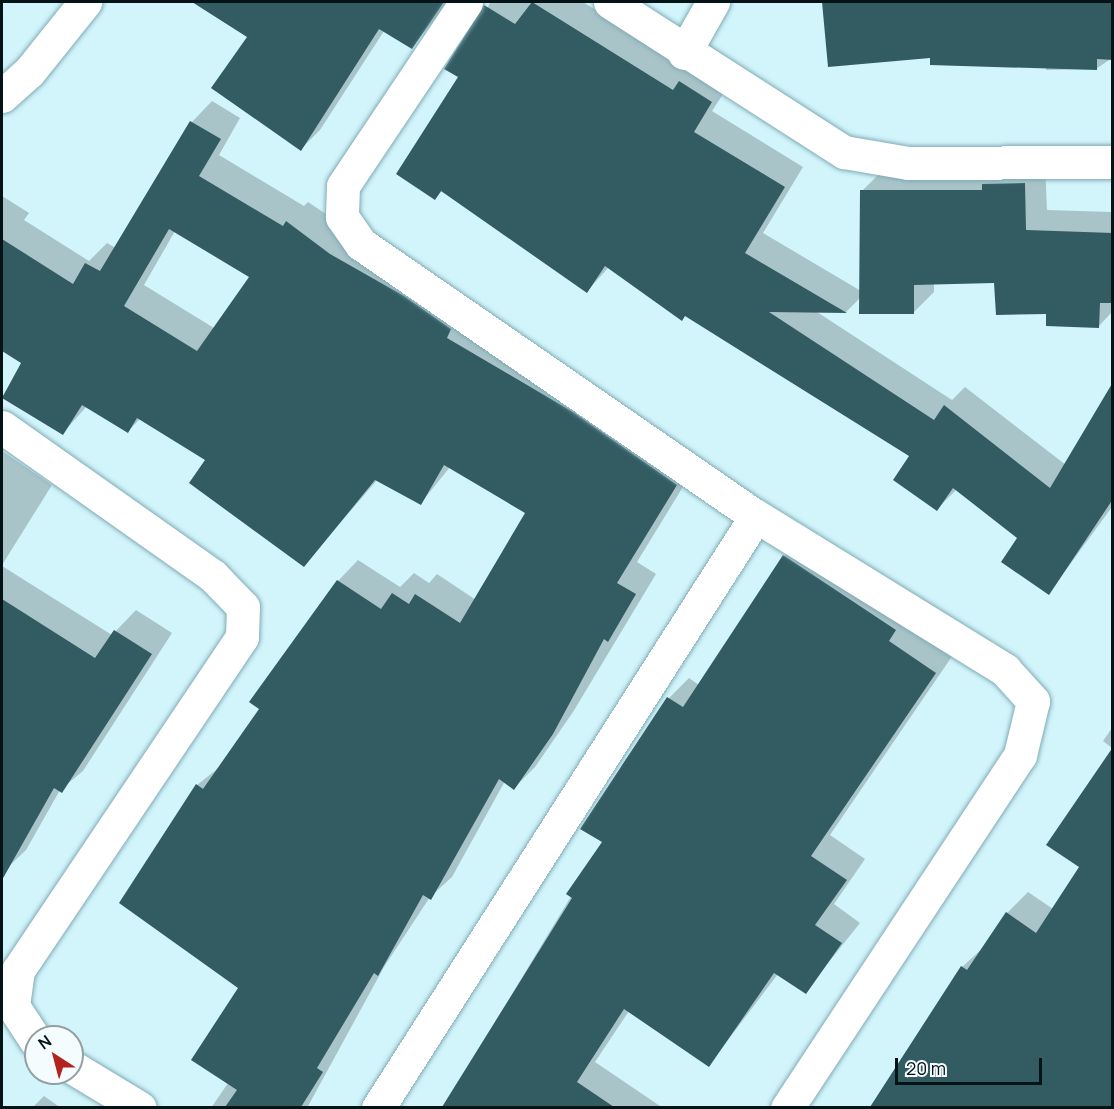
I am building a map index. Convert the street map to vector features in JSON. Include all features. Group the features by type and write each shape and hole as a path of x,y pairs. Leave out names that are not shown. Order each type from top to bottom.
{"street":[{"path":"2,96 29,72 85,2"},
{"path":"466,2 343,186 342,217 361,244 756,516 1005,670 1033,701 1020,755 787,1107"},
{"path":"610,2 684,53 844,152 908,163 1113,162"},
{"path":"684,53 713,2"},
{"path":"2,428 213,576 243,607 242,638 18,970 13,1006 25,1025"},
{"path":"378,1107 756,516"},
{"path":"84,1074 140,1107"}],"building":[{"path":"192,2 444,2 412,49 379,29 301,151 211,88 247,37"},
{"path":"532,2 673,90 679,81 712,102 694,132 785,187 745,253 847,313 769,312 934,420 944,405 1050,488 1113,382 1113,499 1049,595 1001,562 1017,538 953,488 937,511 893,480 909,456 685,316 682,321 605,266 587,293 441,191 435,200 396,174 458,77 444,69 484,5 515,24"},
{"path":"822,2 1113,2 1113,60 1097,59 1097,70 930,65 930,58 828,67"},
{"path":"190,121 221,139 199,176 283,226 286,221 330,254 404,296 451,329 447,338 573,412 677,485 617,583 636,594 608,642 604,639 553,734 514,790 499,779 431,900 423,895 378,976 374,973 317,1068 323,1072 301,1107 225,1107 237,1090 191,1060 238,988 119,903 196,784 203,789 259,709 249,702 337,580 381,609 392,593 409,604 415,594 460,623 525,513 444,465 421,505 375,480 304,567 189,483 205,460 137,418 128,433 82,405 63,435 2,398 21,363 2,351 2,239 73,284 85,263 100,271","holes":["169,229 249,277 197,351 124,306"]},
{"path":"1025,183 1026,230 1113,233 1113,303 1100,303 1099,328 1046,326 1046,314 996,315 994,283 914,285 914,314 859,314 860,190 982,190 982,184"},
{"path":"783,555 896,630 889,641 936,673 811,856 847,880 815,925 842,943 806,994 774,973 709,1067 624,1009 577,1082 614,1107 442,1107 572,898 566,894 602,842 580,829 667,697 683,707"},
{"path":"2,599 95,658 114,630 152,654 62,793 54,788 2,880"},
{"path":"1113,747 1113,1107 870,1107 961,966 967,970 1006,912 1036,933 1079,867 1046,845"}]}
